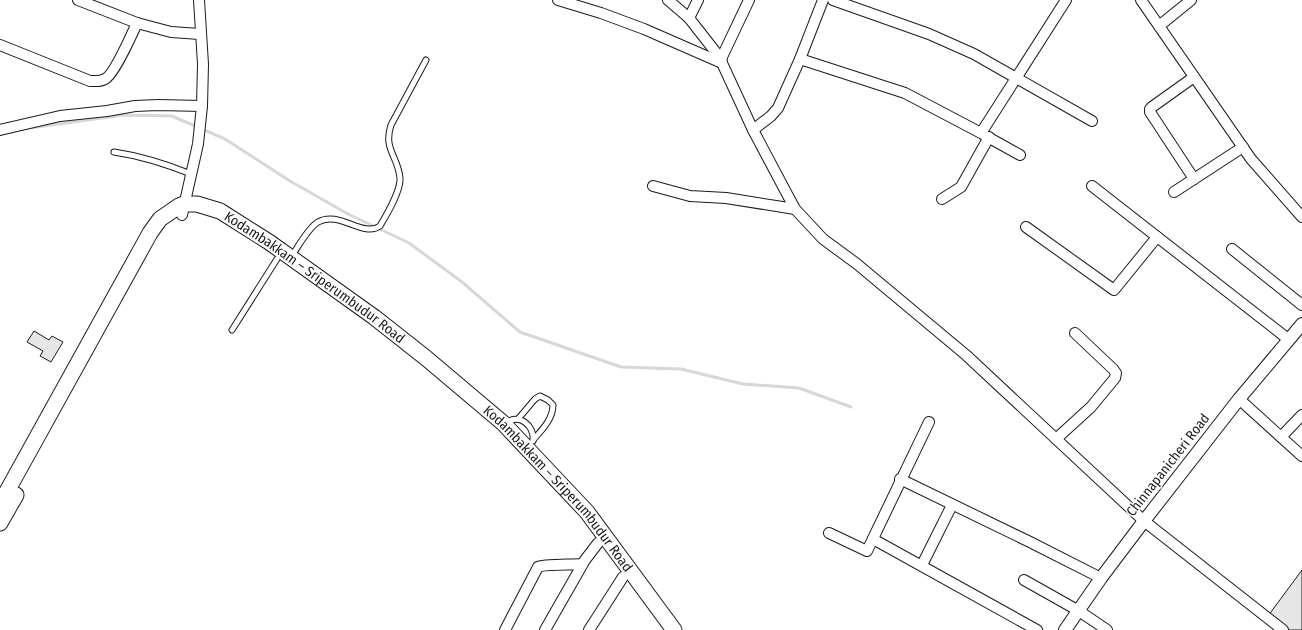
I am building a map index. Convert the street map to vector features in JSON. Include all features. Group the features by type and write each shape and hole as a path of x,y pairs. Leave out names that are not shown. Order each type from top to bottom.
{"main road":[{"name":"Kodambakkam – Sriperumbudur Road","path":"183,210 197,204 220,211 269,242 284,258 420,366 496,430 580,518 662,630"},
{"path":"0,504 150,233 160,219 179,206 183,210 167,225 158,238 0,523"},
{"name":"Kodambakkam – Sriperumbudur Road","path":"284,258 374,317 511,422 587,512 674,630"}],"street":[{"path":"78,0 137,22 171,32 200,34"},
{"path":"183,210 198,144 202,106 203,64 199,0"},
{"path":"558,0 644,29 722,61"},
{"path":"668,0 689,18 722,61 753,130 795,208 823,239 857,264 966,355 1144,521 1283,630"},
{"path":"689,18 698,0"},
{"path":"722,61 749,0"},
{"path":"753,130 771,116 778,108 800,59 823,0"},
{"path":"833,0 929,34 974,54 1092,121"},
{"path":"942,199 961,187 985,135 1016,78 1066,0"},
{"path":"1141,0 1251,159 1302,217"},
{"path":"1159,26 1191,0"},
{"path":"2,49 90,81 99,82 107,79 113,71 137,22"},
{"path":"800,59 906,93 1020,155"},
{"path":"1194,76 1150,109 1150,112 1194,179"},
{"path":"0,130 60,116 107,111 135,106 202,106"},
{"path":"1174,192 1243,147"},
{"path":"653,186 690,196 726,198 795,208"},
{"path":"1092,186 1288,340"},
{"path":"1026,227 1114,290 1157,237"},
{"path":"1232,249 1302,305"},
{"name":"Chinnapanicheri Road","path":"1065,630 1101,578 1238,399 1301,326"},
{"path":"1056,439 1091,408 1115,378 1116,373 1075,333"},
{"path":"1238,399 1302,456"},
{"path":"1281,437 1302,415"},
{"path":"829,533 867,552 900,479 929,422"},
{"path":"900,479 1101,578"},
{"path":"922,565 952,505"},
{"path":"873,539 1037,630"},
{"path":"545,630 582,564 598,544"},
{"path":"505,630 538,567 544,565 561,566 582,564"},
{"path":"589,630 623,577"},
{"path":"1024,580 1079,611 1107,630"}],"lane":[{"path":"232,330 284,258 312,227 319,222 331,219 345,221 368,230 375,229 380,226 400,187 398,169 388,144 388,132 426,60"},
{"path":"114,152 158,162 191,174"},
{"path":"511,422 540,396 548,400 552,405 553,412 548,422 530,444"}],"building":[{"path":"34,331 49,340 52,336 63,342 51,362 40,356 43,351 27,342"},
{"path":"1302,570 1302,630 1287,630 1268,616"}],"waterway":[{"path":"29,128 124,115 172,116 225,139 290,181 348,214 409,243 462,282 520,332 621,367 681,369 743,384 799,388 851,407"}]}
